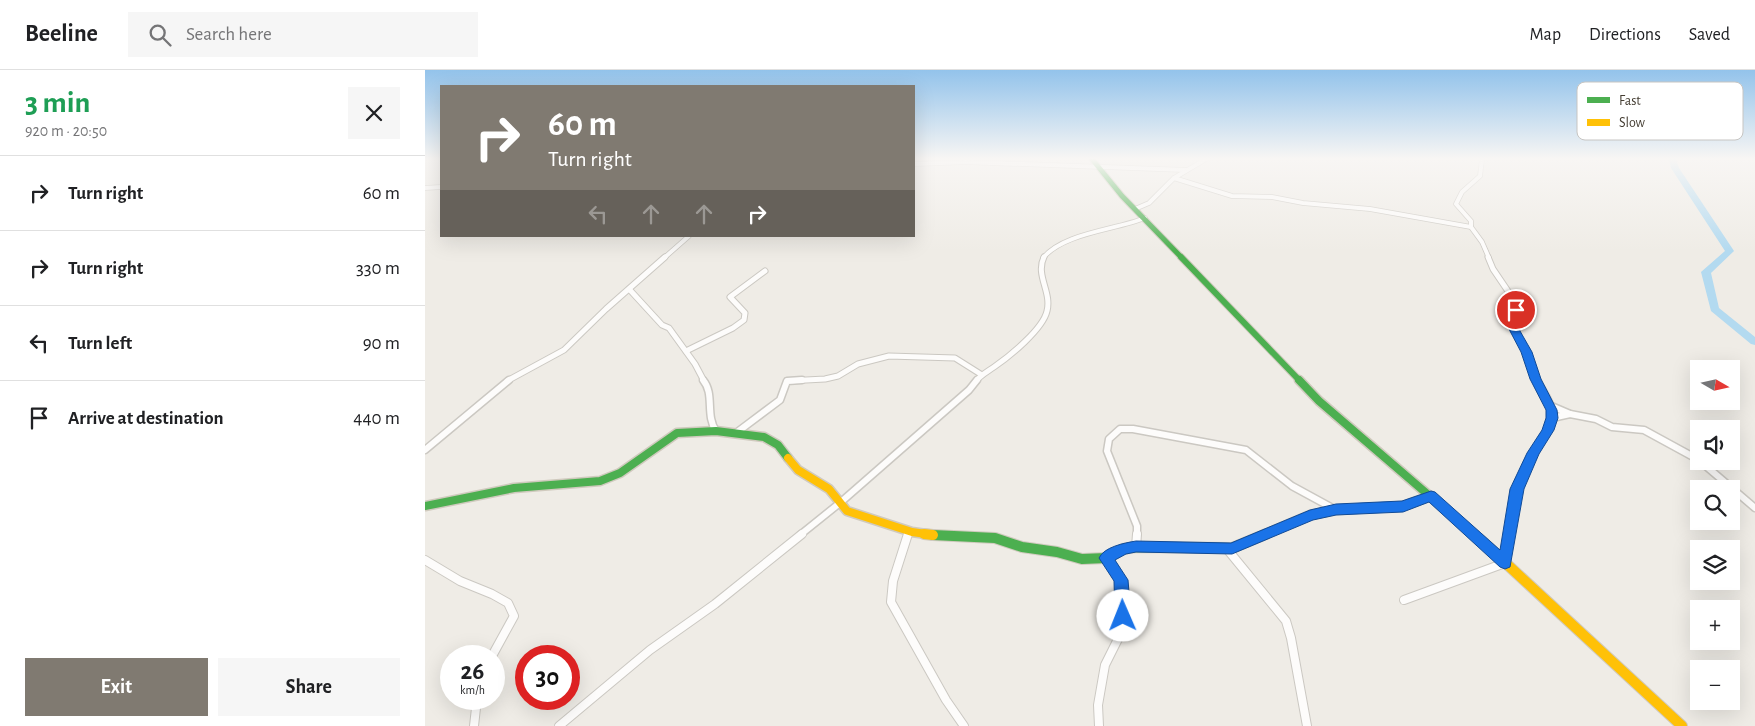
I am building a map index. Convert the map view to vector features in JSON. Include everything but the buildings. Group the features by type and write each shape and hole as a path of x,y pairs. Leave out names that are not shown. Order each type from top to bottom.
{"street":[{"path":"1118,190 1319,401 1431,496 1682,726"},
{"path":"1135,209 1153,200 1163,190"},
{"path":"1211,190 1232,196 1272,197 1370,209 1471,227"},
{"path":"1465,190 1456,202 1458,207 1471,221 1471,227 1482,242 1493,269 1516,303 1515,331 1527,352 1536,379 1549,405 1552,418 1548,430 1533,453 1517,489 1505,563"},
{"path":"559,726 656,645 715,604 841,502 1035,330 1045,318 1049,306 1041,265 1046,254 1067,242 1123,227 1145,218"},
{"path":"425,450 509,380 564,350 688,237"},
{"path":"685,351 733,328 744,320 745,313 730,298 735,292 751,283 765,271"},
{"path":"629,289 662,325 669,328 695,364 701,378 708,386 709,417 711,425 716,431"},
{"path":"735,434 776,403 785,384 790,380 825,379 837,376 858,364 898,356 955,358 982,375"},
{"path":"1549,405 1570,414 1596,418 1612,427 1644,430 1690,456"},
{"path":"1552,418 1570,414"},
{"path":"1136,547 1137,526 1107,450 1109,439 1120,429 1133,429 1246,450 1292,486 1336,510"},
{"path":"425,506 514,488 600,481 620,472 677,433 716,431 764,437 773,441 779,445 798,470 823,484 850,513 909,531 943,537 995,538 1022,547 1093,560 1106,558 1123,549 1136,547 1227,549 1238,547 1301,518 1336,510 1403,506 1431,496"},
{"path":"1710,470 1755,508"},
{"path":"909,531 893,581 891,602 899,620 946,700 964,726"},
{"path":"1227,549 1286,621 1291,638 1307,726"},
{"path":"1099,726 1099,705 1105,665 1121,635 1124,605 1121,580 1106,558"},
{"path":"425,560 460,581 492,594 512,608 514,616 499,645"},
{"path":"1404,600 1505,563"},
{"path":"474,726 476,710"}],"waterway":[{"path":"1689,190 1730,251 1706,272 1714,309 1755,342"}],"traffic: fast":[{"path":"1117,190 1319,401 1484,543"},
{"path":"425,506 514,488 600,481 620,473 677,433 716,431 764,437 778,445 788,458"},
{"path":"933,535 995,538 1022,547 1057,552 1082,559 1106,558 1123,549 1136,547 1232,548 1310,515 1336,510 1403,506 1431,496"}],"traffic: slow":[{"path":"788,458 798,470 829,489 847,511 912,532 933,535"},
{"path":"1484,543 1682,726"}],"route":[{"path":"1123,616 1123,586 1106,558 1123,549 1136,547 1217,549 1238,547 1310,515 1336,510 1403,506 1431,496 1505,563 1517,489 1533,453 1548,430 1552,418 1552,410 1536,379 1527,352 1517,337 1513,326 1516,310"}]}
